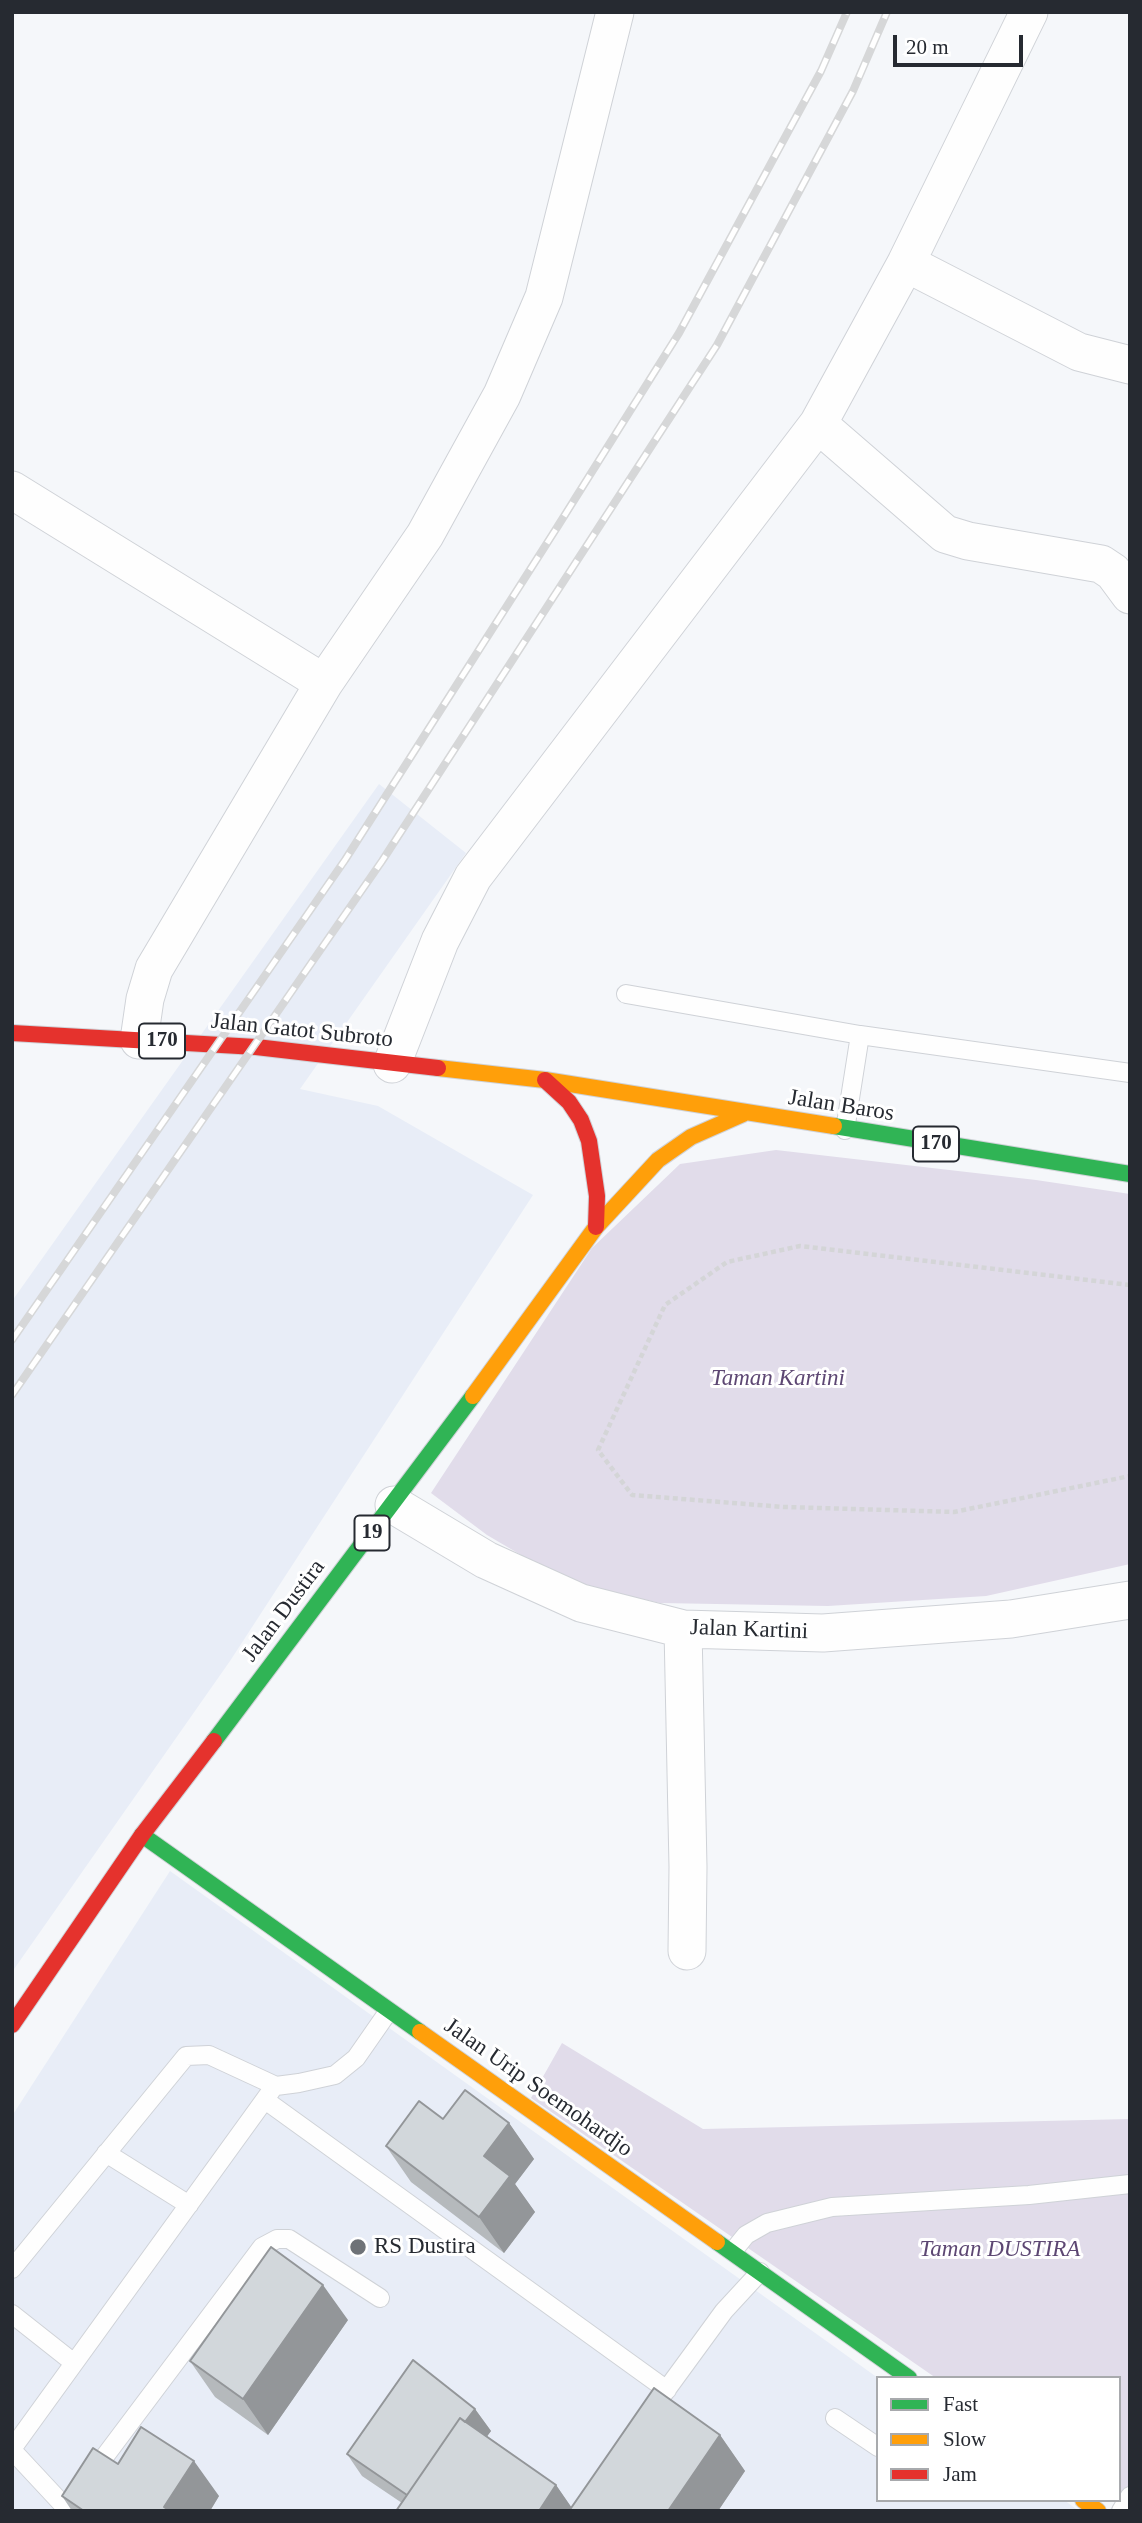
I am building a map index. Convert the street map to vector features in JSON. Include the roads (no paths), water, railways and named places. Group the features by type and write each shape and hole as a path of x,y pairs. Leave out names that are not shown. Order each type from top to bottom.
{"main road":[{"name":"Jalan Gatot Subroto","path":"12,1033 256,1047 545,1080"},
{"name":"Jalan Baros","path":"545,1080 743,1114 1130,1174"},
{"path":"545,1080 569,1102 581,1120 594,1164 596,1227"},
{"name":"Jalan Dustira","path":"12,2025 142,1835 394,1505 596,1227 658,1160 691,1137 743,1114"},
{"name":"Jalan Urip Soemohardjo","path":"142,1835 388,2012 733,2251 906,2376"}],"street":[{"path":"139,1040 145,999 154,969 324,683 425,534 502,394 544,297 615,12"},
{"path":"392,1064 440,942 473,877 818,424 906,263 1029,12"},
{"path":"906,263 1079,352 1130,365"},
{"path":"818,424 945,534 968,541 1101,564 1114,572 1130,596"},
{"path":"12,490 324,683"},
{"name":"Jalan Kartini","path":"394,1505 486,1560 582,1603 683,1629 823,1633 1011,1619 1130,1600"},
{"path":"683,1629 687,1951"}],"lane":[{"path":"626,994 860,1035 1130,1073"},
{"path":"845,1130 860,1035"},
{"path":"380,2298 289,2239 277,2239 262,2247 65,2509 12,2449 270,2093 335,2075 363,2051 388,2012"},
{"path":"12,2269 186,2056 209,2055 270,2093 667,2390"},
{"path":"106,2153 189,2205"},
{"path":"733,2251 746,2235 767,2224 832,2207 1029,2195 1130,2184"},
{"path":"650,2412 724,2311 760,2272"},
{"path":"12,2314 74,2363"},
{"path":"835,2418 876,2446"},
{"path":"1121,2511 1130,2496"}],"railway":[{"path":"12,1340 345,860 556,529 679,333 821,71 847,12"},
{"path":"12,1395 382,861 717,345 853,91 887,12"}],"place":[{"name":"RS Dustira","path":"358,2247"}],"park label":[{"name":"Taman Kartini","path":"778,1379"},
{"name":"Taman DUSTIRA","path":"1000,2250"}]}
